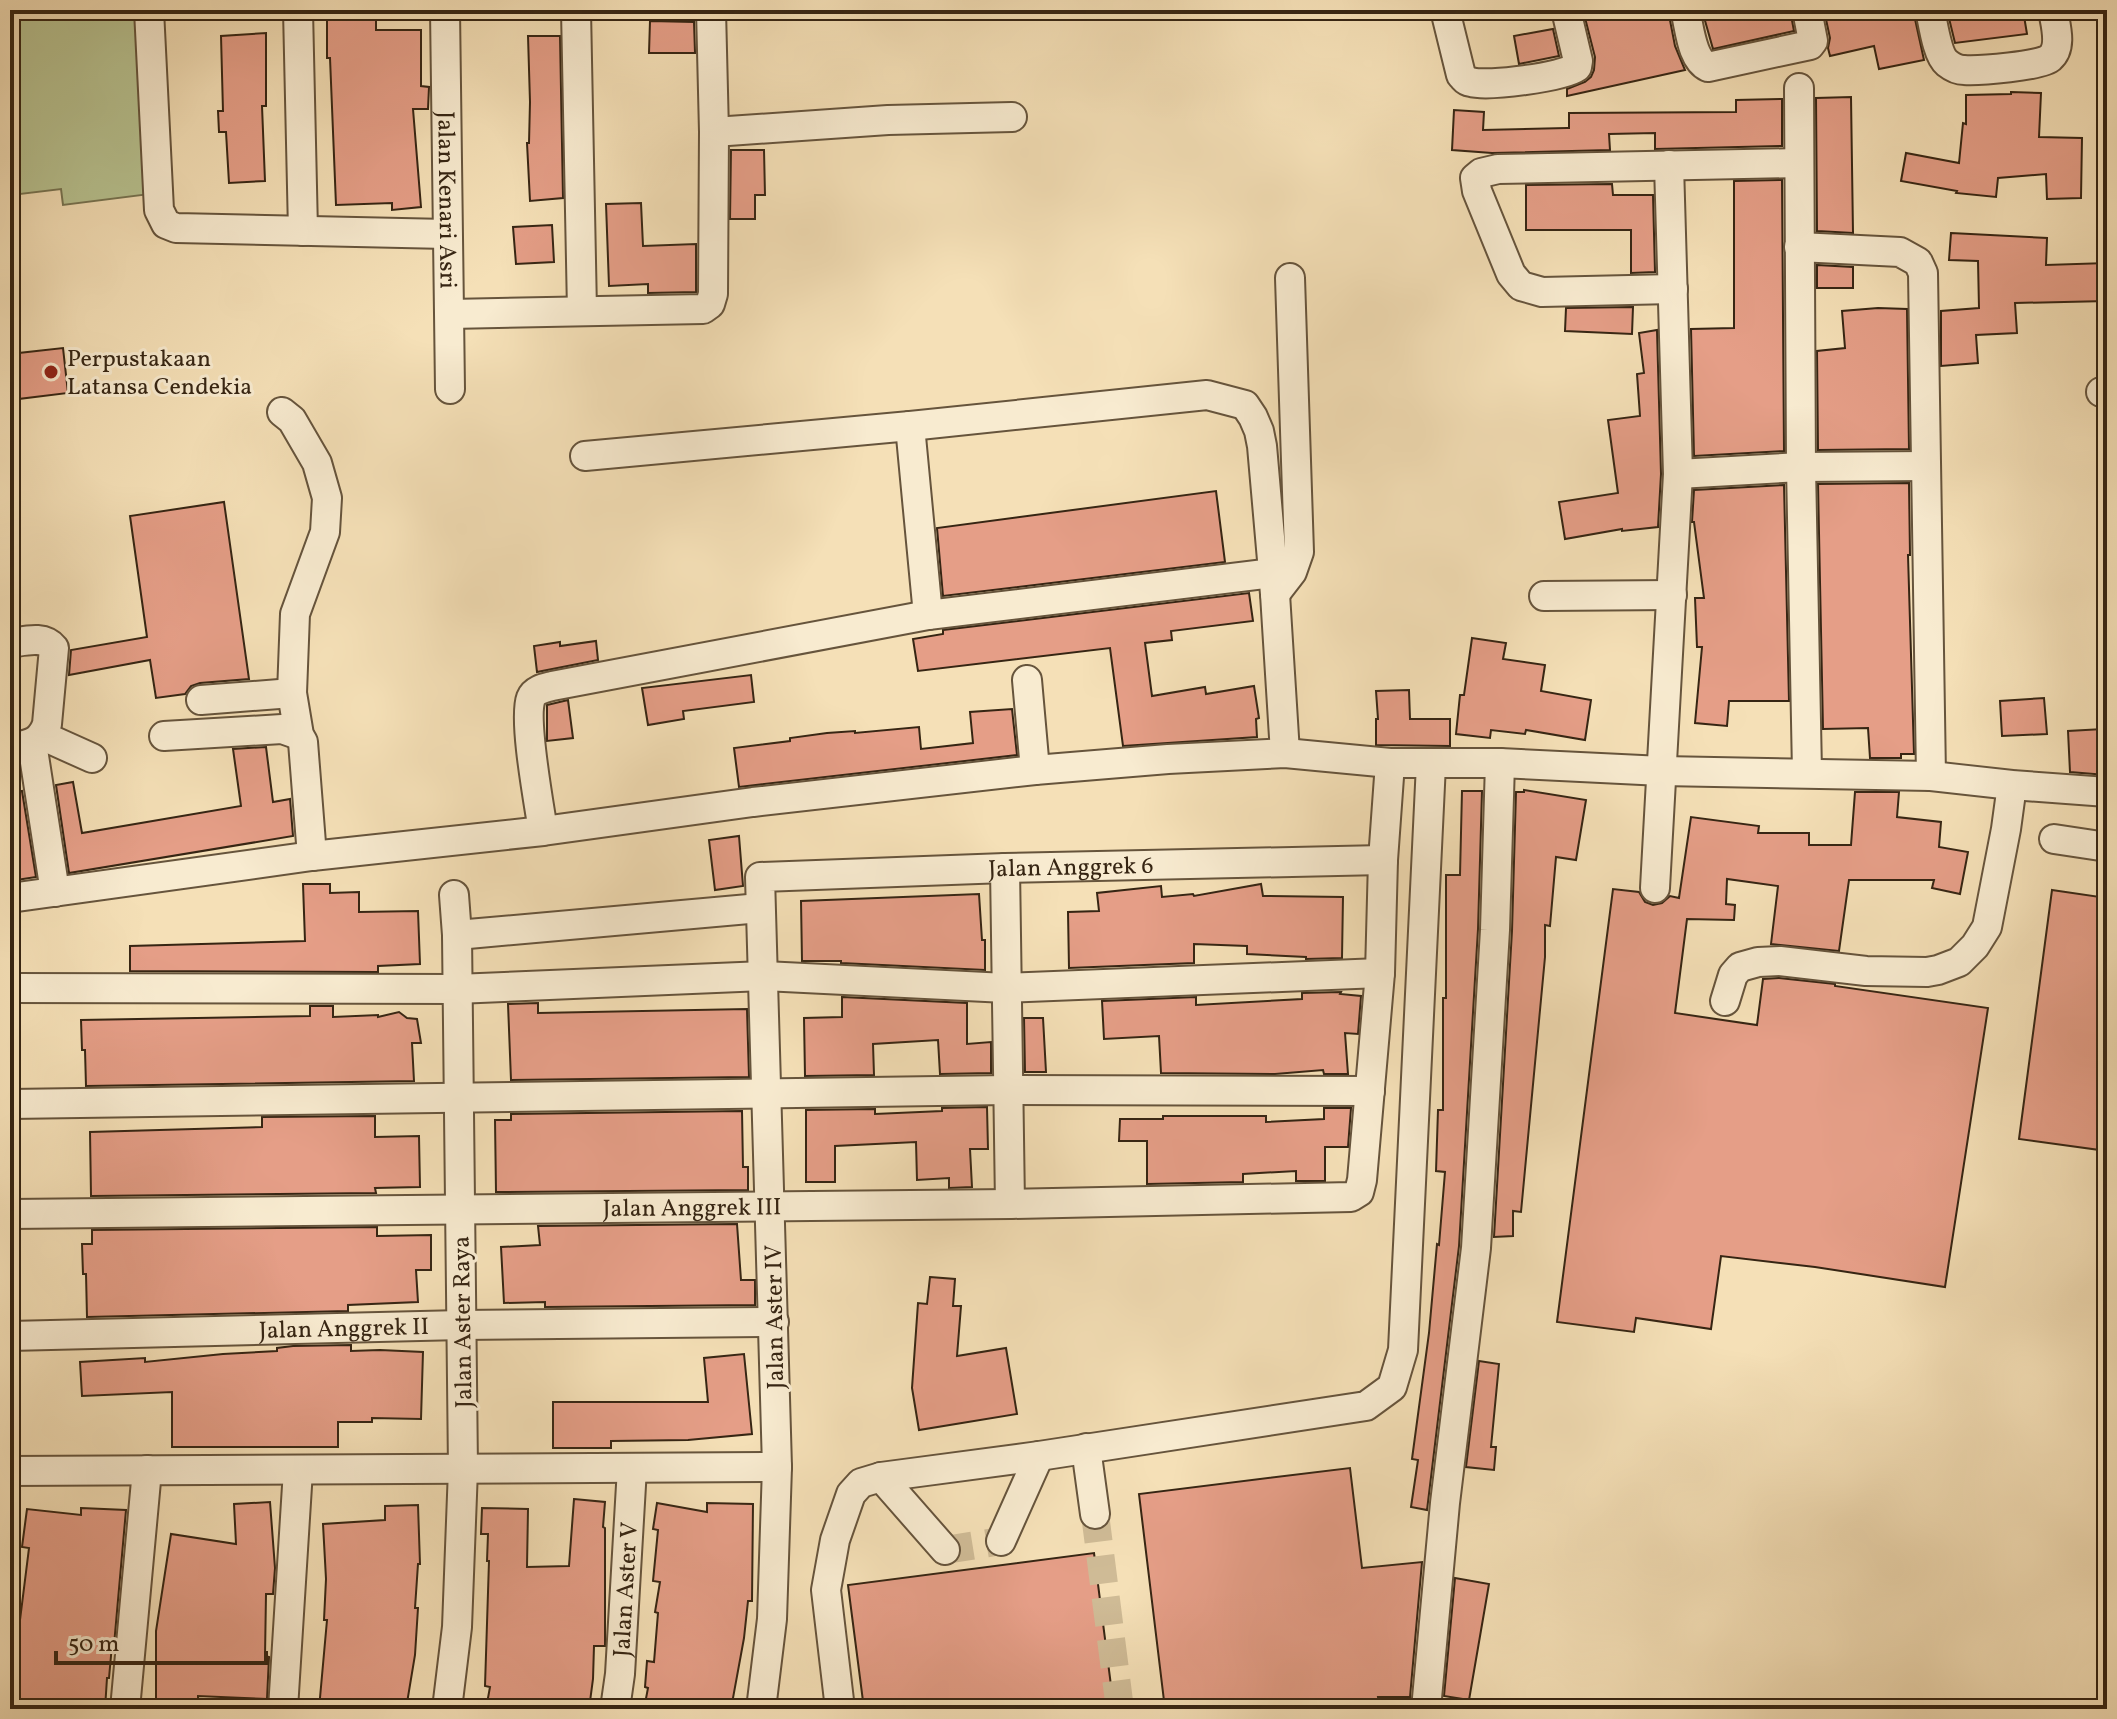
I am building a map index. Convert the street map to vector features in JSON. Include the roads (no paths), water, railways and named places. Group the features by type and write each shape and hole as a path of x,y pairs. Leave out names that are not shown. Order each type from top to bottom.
{"street":[{"path":"149,10 159,210 166,224 176,228 447,234"},
{"path":"298,10 303,231"},
{"name":"Jalan Kenari Asri","path":"445,10 450,389"},
{"path":"576,10 582,311"},
{"path":"450,314 703,309 710,304 713,294 714,132 711,10"},
{"path":"1445,10 1461,75 1468,82 1484,84 1557,75 1577,67 1566,10"},
{"path":"1685,10 1696,56 1708,67 1810,45 1813,41 1807,10"},
{"path":"1930,10 1941,56 1950,65 1965,70 2046,61 2053,56 2057,45 2053,10"},
{"path":"1799,88 1801,467 1807,772"},
{"path":"714,132 888,120 1012,117"},
{"path":"1673,289 1542,292 1521,286 1511,274 1475,183 1477,175 1498,169 1798,163"},
{"path":"1655,888 1678,474 1669,165"},
{"path":"1799,247 1900,252 1914,259 1923,273 1931,776"},
{"path":"543,831 529,731 531,699 536,691 579,680 928,615 1274,584 1292,572 1299,552 1290,278"},
{"path":"585,456 1207,395 1245,405 1259,431 1262,446 1285,753"},
{"path":"282,412 292,420 317,463 327,498 325,532 295,614 292,693 303,742 312,856"},
{"path":"910,426 928,615"},
{"path":"1678,474 1801,467 1926,466"},
{"path":"1544,596 1672,595"},
{"path":"10,643 46,641 54,648 47,724 28,742"},
{"path":"1027,680 1035,770"},
{"path":"201,700 292,693"},
{"path":"164,736 282,729 299,735"},
{"path":"28,742 92,758"},
{"path":"28,742 55,892"},
{"path":"10,898 312,856 543,831 769,800 1035,770 1168,759 1285,753 1390,763 1500,763 1662,771 1931,776 2012,785 2104,787"},
{"path":"10,1104 1008,1090 1370,1091 1380,973 1390,763"},
{"path":"1426,1709 1445,1503 1476,1248 1495,930 1500,763"},
{"path":"840,1709 826,1590 835,1540 851,1494 861,1483 881,1477 1366,1406 1392,1387 1403,1350 1431,764"},
{"path":"1725,1001 1733,975 1740,967 1758,962 1780,961 1866,971 1927,972 1959,962 1975,946 1987,927 2012,785"},
{"path":"2054,839 2107,847"},
{"name":"Jalan Anggrek 6","path":"760,877 1383,860"},
{"path":"1005,868 1010,1204"},
{"name":"Jalan Aster IV","path":"760,877 777,1467 772,1619 761,1709"},
{"name":"Jalan Aster Raya","path":"447,1709 457,1627 463,1469 454,895"},
{"path":"457,935 760,908"},
{"path":"10,988 456,989 764,976 1006,988 1380,973"},
{"name":"Jalan Anggrek III","path":"10,1214 1010,1204 1351,1197 1359,1192 1362,1180 1370,1091"},
{"name":"Jalan Anggrek II","path":"10,1336 462,1325 774,1322"},
{"path":"1086,1448 1095,1514"},
{"path":"1001,1541 1039,1456"},
{"path":"10,1471 777,1467"},
{"name":"Jalan Aster V","path":"615,1709 620,1674 632,1468"},
{"path":"125,1709 147,1470"},
{"path":"283,1709 298,1470"},
{"path":"881,1477 945,1550"}],"tunnel":[{"path":"1095,1514 1120,1709"},
{"path":"945,1550 1001,1541"}],"place":[{"name":"Perpustakaan Latansa Cendekia","path":"51,372"}]}
